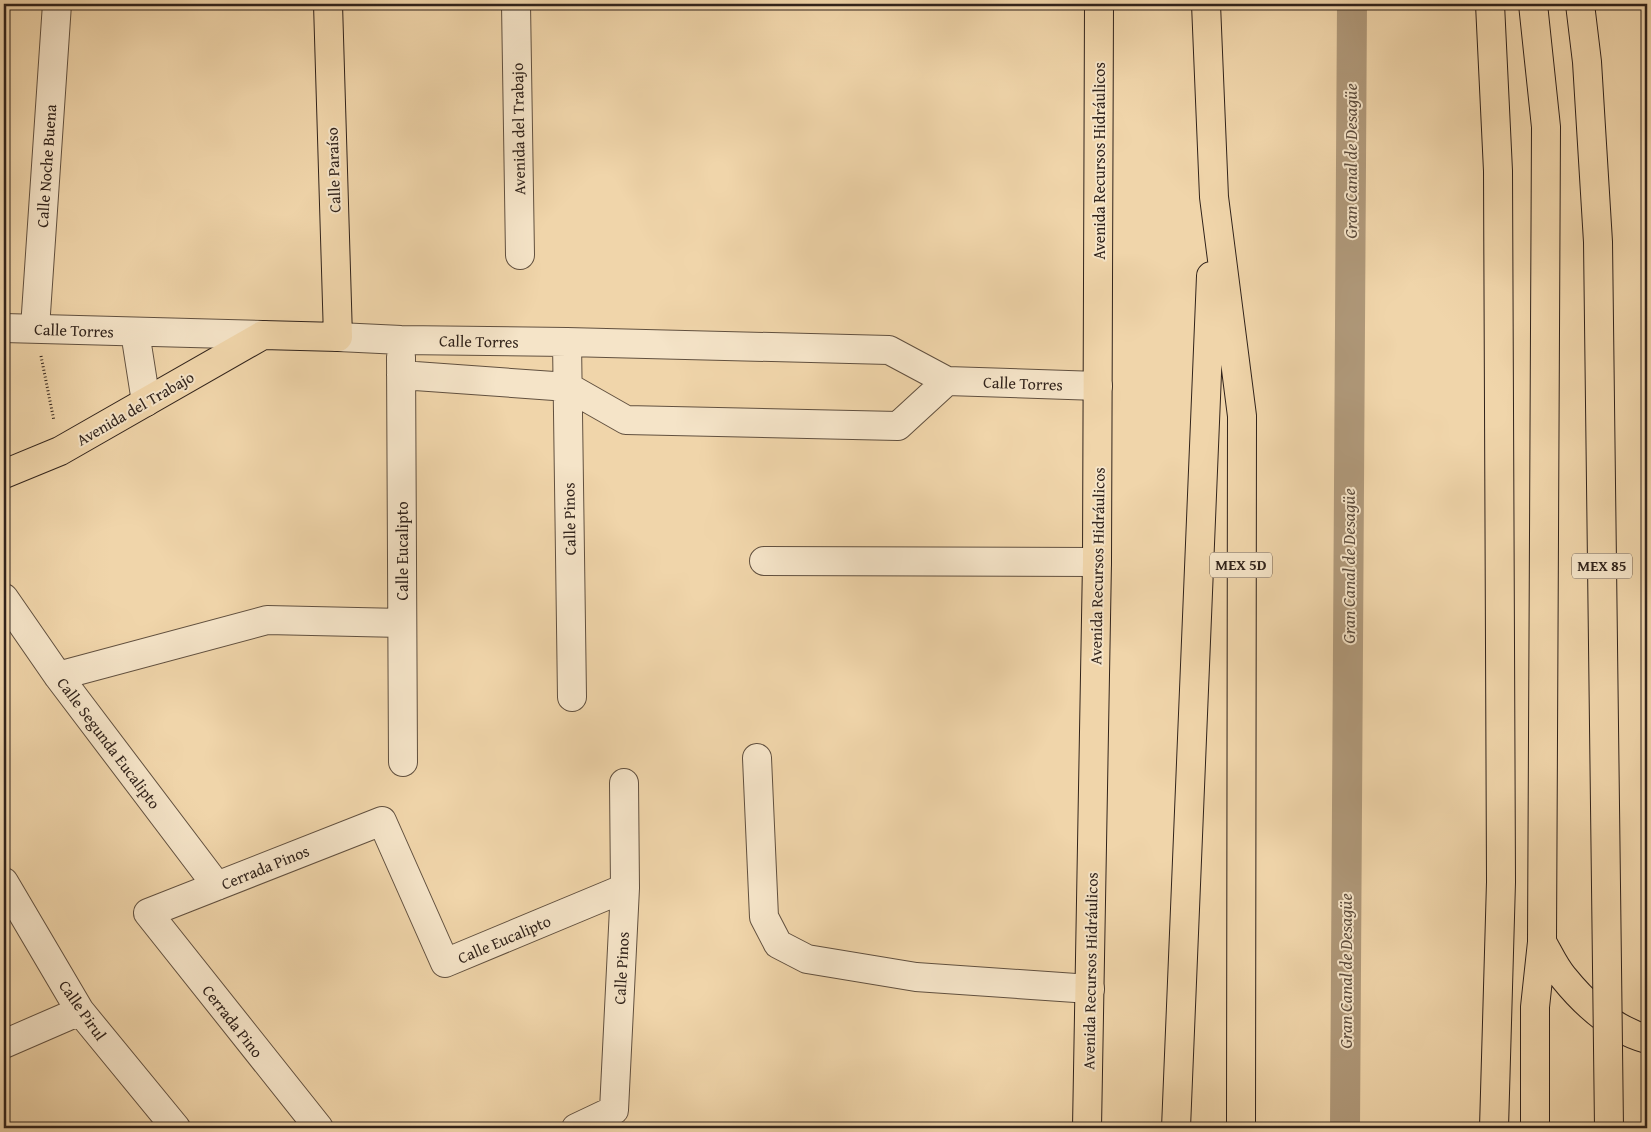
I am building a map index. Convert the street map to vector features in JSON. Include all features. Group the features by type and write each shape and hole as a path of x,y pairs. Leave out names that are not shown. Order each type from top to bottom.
{"main road":[{"name":"Calle Paraíso","path":"328,4 338,337"},
{"name":"Avenida Recursos Hidráulicos","path":"1087,1128 1098,562 1100,4"},
{"name":"MEX 5D","path":"1206,4 1214,197 1242,416 1241,1128"},
{"path":"1490,4 1498,171 1501,872 1494,1128"},
{"path":"1533,4 1546,128 1542,942 1535,1007 1535,1128"},
{"name":"MEX 85","path":"1580,4 1587,62 1598,242 1609,1128"},
{"path":"1176,1128 1214,197"},
{"name":"Calle Torres","path":"263,335 338,337"},
{"name":"Avenida del Trabajo","path":"4,474 60,451 263,335"},
{"path":"1542,942 1563,978 1595,1011 1643,1036"}],"street":[{"name":"Calle Noche Buena","path":"35,328 57,4"},
{"name":"Avenida del Trabajo","path":"516,4 520,255"},
{"name":"Calle Torres","path":"4,328 263,335"},
{"path":"134,332 146,402"},
{"name":"Calle Torres","path":"338,337 401,340 889,350 947,381 1098,386"},
{"name":"Calle Eucalipto","path":"401,340 403,762"},
{"name":"Calle Pinos","path":"567,342 572,696"},
{"path":"401,375 568,386 626,420 898,426 947,381"},
{"path":"764,561 1098,562"},
{"name":"Calle Segunda Eucalipto","path":"4,598 58,676 217,886"},
{"path":"58,676 267,620 402,623"},
{"path":"757,758 764,917 778,944 807,959 916,978 1090,989"},
{"name":"Calle Pinos","path":"576,1128 614,1110 625,888 624,783"},
{"name":"Calle Eucalipto","path":"382,821 445,963 625,888"},
{"name":"Cerrada Pinos","path":"148,913 382,821"},
{"name":"Calle Pirul","path":"4,882 80,1011 176,1128"},
{"name":"Cerrada Pino","path":"148,913 319,1128"},
{"path":"4,1044 80,1011"}],"path":[{"path":"35,328 60,451"}],"waterway":[{"name":"Gran Canal de Desagüe","path":"1345,1128 1352,4"}]}
